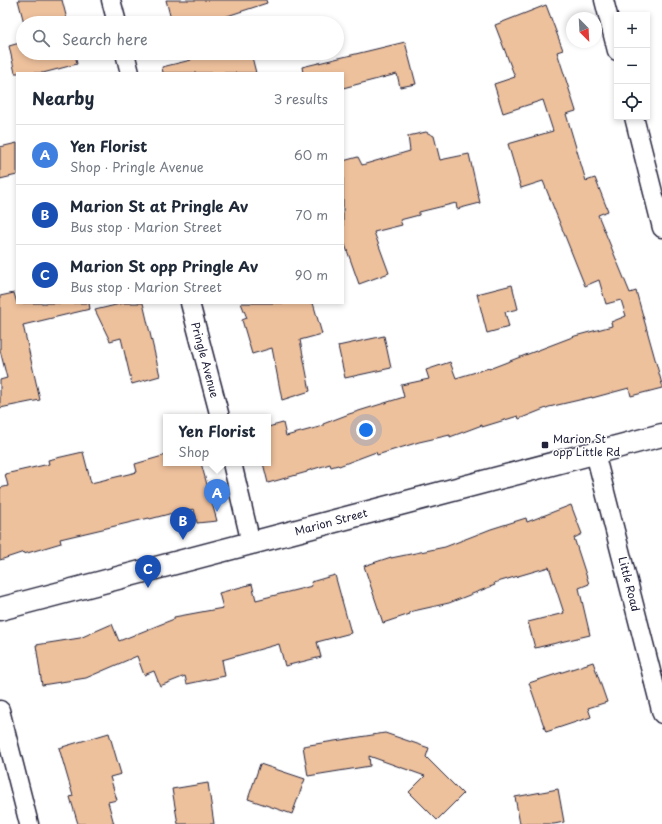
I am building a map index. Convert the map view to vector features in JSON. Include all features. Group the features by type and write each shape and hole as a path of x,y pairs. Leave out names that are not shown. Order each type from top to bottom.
{"main road":[{"name":"Marion Street","path":"3,611 251,543 662,435"}],"street":[{"path":"111,0 115,16"},
{"path":"604,0 616,48"},
{"path":"127,60 130,72"},
{"path":"635,120 662,228"},
{"name":"Pringle Avenue","path":"190,304 219,414"},
{"name":"Little Road","path":"595,453 662,714"},
{"path":"233,466 251,543"},
{"path":"0,710 29,824"}],"building":[{"path":"18,0 62,0 66,16 22,16"},
{"path":"166,0 266,0 267,3 227,16 170,16"},
{"path":"546,5 563,50 557,52 576,111 566,114 586,181 595,178 608,211 598,215 630,293 636,291 662,388 631,396 629,388 549,407 519,419 518,416 482,427 482,425 450,437 450,435 419,442 377,455 376,452 339,466 331,467 330,464 268,483 264,466 271,466 271,426 283,423 286,436 323,426 323,424 349,414 404,397 401,385 429,379 426,370 450,362 456,378 489,369 575,336 612,326 611,322 626,316 621,300 606,304 599,280 585,286 543,181 521,188 508,144 553,131 543,100 503,113 494,84 515,77 495,25"},
{"path":"405,42 416,84 400,87 397,74 344,88 344,72 303,72 302,67 331,60 344,60 344,57"},
{"path":"16,44 16,60 76,60 77,64 47,72 15,73 9,46"},
{"path":"191,60 253,60 256,72 163,72 162,67"},
{"path":"426,132 434,136 440,160 469,154 480,203 457,209 456,203 419,212 419,215 400,220 402,225 374,232 389,273 359,284 344,242 344,161 358,157 362,165 410,151 408,136"},
{"path":"16,143 16,175 0,179 0,147"},
{"path":"512,285 518,309 505,312 509,327 487,333 477,294"},
{"path":"14,293 16,304 89,304 90,309 23,325 40,400 0,408 0,380 7,378 0,350 0,296"},
{"path":"120,304 143,304 160,376 132,384 121,338 110,341 95,310"},
{"path":"241,304 313,304 322,334 300,340 310,391 282,400 272,348 252,354 242,320 247,318"},
{"path":"384,336 391,368 345,378 338,346"},
{"path":"83,452 91,483 137,472 135,464 163,456 163,466 202,466 217,521 197,523 194,509 184,510 60,539 61,543 24,554 24,552 0,560 0,488 8,486 5,474 49,464 48,460"},
{"path":"571,505 582,534 574,538 589,584 579,588 590,635 535,648 528,622 564,613 549,567 494,583 495,585 449,603 409,612 410,614 383,623 364,566 391,557 445,547 491,529 526,518 527,522"},
{"path":"335,575 351,633 317,642 321,657 285,666 279,644 222,660 225,676 187,684 185,676 160,686 154,671 144,675 137,656 86,678 42,685 36,645 80,638 112,624 119,641 174,619 174,617 223,608 219,593 252,584 256,600 312,586 311,582"},
{"path":"593,662 607,702 588,708 591,717 546,732 529,683"},
{"path":"109,733 121,774 110,777 117,800 108,802 114,824 78,824 70,797 73,796 59,748"},
{"path":"385,733 429,748 426,757 463,794 437,820 409,792 425,776 369,756 370,766 308,776 303,746"},
{"path":"260,764 305,779 292,814 248,799"},
{"path":"208,783 214,824 178,824 172,789"},
{"path":"558,789 564,822 554,824 520,824 515,797"}],"place":[{"name":"Marion St opp Little Rd","path":"545,445"},
{"name":"Yen Florist","path":"217,512"},
{"name":"Marion St at Pringle Av","path":"183,540"},
{"name":"Marion St opp Pringle Av","path":"148,588"}]}
